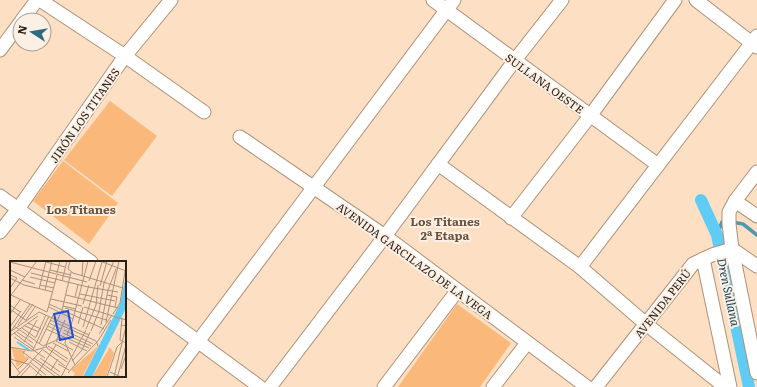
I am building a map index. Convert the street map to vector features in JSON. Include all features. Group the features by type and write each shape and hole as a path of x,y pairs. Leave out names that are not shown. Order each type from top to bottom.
{"street":[{"path":"28,12 37,0"},
{"path":"40,0 125,56 204,112"},
{"name":"JIRÓN LOS TITANES","path":"0,232 18,209 125,56 170,0"},
{"name":"SULLANA OESTE","path":"433,0 450,5 515,60 658,165"},
{"path":"270,387 385,236 515,60 562,0"},
{"path":"511,218 590,116 675,0"},
{"path":"580,267 755,42 696,0"},
{"path":"164,387 450,5"},
{"path":"0,50 12,34"},
{"name":"AVENIDA GARCILAZO DE LA VEGA","path":"240,137 385,236 587,387"},
{"path":"438,164 580,267 646,324 725,387"},
{"path":"757,172 729,212 730,250 757,373"},
{"path":"0,196 90,261"},
{"path":"736,201 757,216"},
{"path":"730,250 757,266"},
{"name":"AVENIDA PERÚ","path":"596,387 693,264 708,257 730,250"},
{"path":"708,257 730,387"},
{"path":"126,289 260,387"},
{"path":"384,387 457,291"},
{"path":"493,387 527,343"}],"shaded area":[{"path":"110,101 157,136 112,196 64,160"},
{"path":"63,161 118,203 89,244 33,201"},
{"path":"457,304 511,343 480,387 398,387"}],"waterway":[{"name":"Dren Sullana","path":"701,200 717,235 749,387"},
{"path":"717,235 722,222 726,222"},
{"path":"732,222 743,224 757,235"}],"district":[{"name":"Los Titanes","path":"81,209"},
{"name":"Los Titanes 2ª Etapa","path":"445,228"}]}
